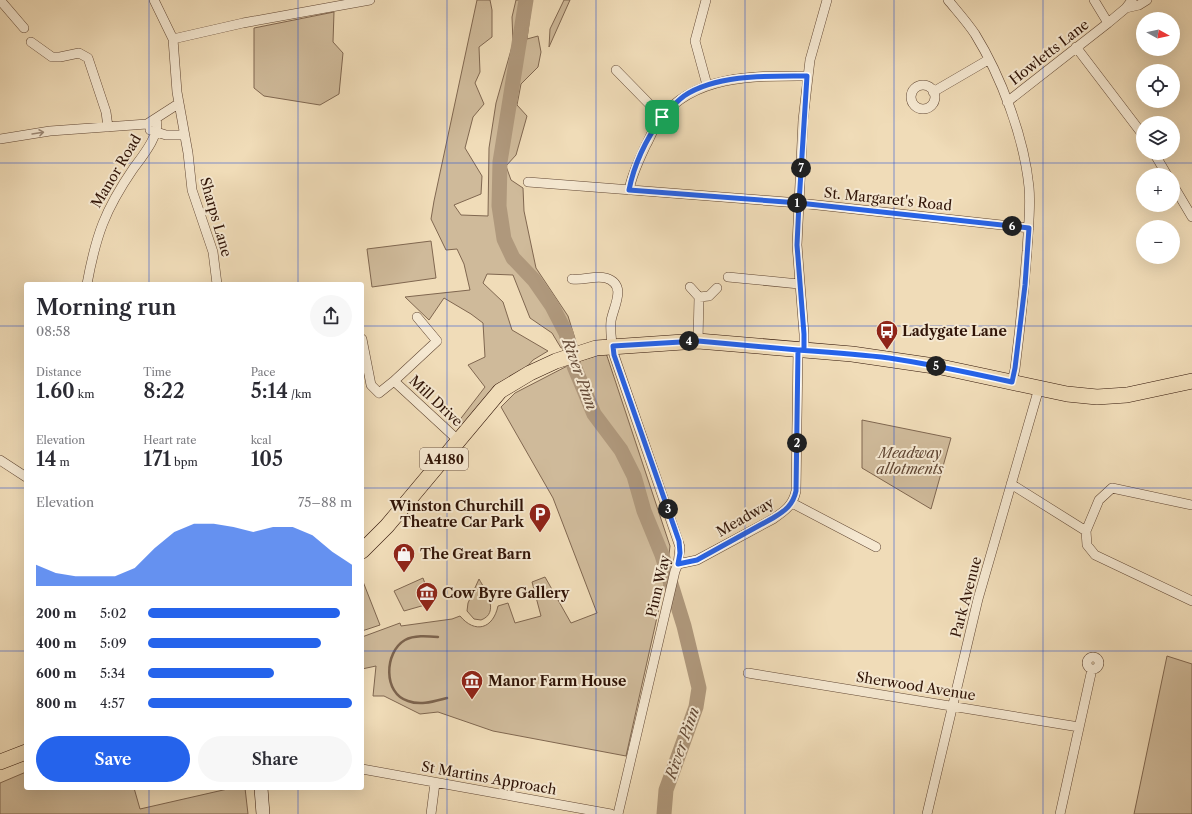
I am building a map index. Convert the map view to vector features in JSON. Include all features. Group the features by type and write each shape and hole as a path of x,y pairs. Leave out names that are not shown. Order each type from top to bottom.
{"main road":[{"name":"A4180","path":"364,549 387,526 500,391 530,373 558,360 578,353 613,346 698,341 890,358 1067,394 1104,397 1146,392 1192,381"},
{"path":"0,762 24,753"},
{"path":"261,790 263,814"}],"street":[{"path":"0,0 24,28"},
{"path":"154,0 173,39 243,22 370,0"},
{"path":"706,0 695,41 707,85"},
{"path":"801,350 804,334 797,245 807,76 827,0"},
{"path":"948,0 974,33 988,60 1007,102 1026,163 1029,187 1029,228 1025,285 1012,382"},
{"path":"1094,0 1108,23"},
{"name":"Howletts Lane","path":"1007,102 1108,23 1126,8 1132,0"},
{"name":"Howletts Lane","path":"1126,8 1139,5 1147,0"},
{"name":"Sharps Lane","path":"173,39 178,104 188,153 192,190 213,252 217,282"},
{"path":"31,42 52,57 79,53 88,58 106,112 108,127"},
{"path":"1076,47 1136,126"},
{"path":"933,92 988,60"},
{"path":"616,70 662,117"},
{"path":"629,190 631,179 640,157 662,117 685,96 707,85 754,77 807,76"},
{"path":"0,139 50,131 147,124 156,120 172,106 178,104"},
{"name":"Manor Road","path":"87,282 95,245 108,210 151,142 156,132 156,120"},
{"path":"131,126 171,135 184,135"},
{"name":"St. Margaret's Road","path":"528,182 799,203 1029,228"},
{"path":"1180,197 1192,217"},
{"name":"Pinn Way","path":"572,279 578,280 598,277 611,280 614,284 618,297 611,320 614,355 679,541 680,553 618,814"},
{"path":"728,277 799,284"},
{"path":"690,287 699,297 698,341"},
{"path":"699,297 709,296 717,288"},
{"name":"Mill Drive","path":"364,349 371,385 379,393 437,341 417,318"},
{"name":"Meadway","path":"676,568 697,560 773,518 783,512 792,503 796,491 801,350"},
{"name":"Mill Drive","path":"394,381 458,441"},
{"name":"Park Avenue","path":"927,814 978,599 1039,388"},
{"path":"0,460 24,477"},
{"path":"1012,484 1086,531"},
{"path":"1192,505 1112,488 1099,500 1086,531 1087,545 1095,555 1192,601"},
{"path":"792,503 876,547"},
{"path":"1060,814 1092,669"},
{"name":"Sherwood Avenue","path":"748,673 1079,727"},
{"name":"St Martins Approach","path":"364,769 611,814"},
{"path":"431,814 436,783"}],"green space":[{"path":"477,0 490,0 492,10 492,37 479,47 480,72 475,83 484,104 473,117 465,148 482,176 481,194 454,205 461,215 488,216 489,148 496,103 513,43 512,17 516,0 532,0 527,39 538,36 541,52 538,67 521,84 517,105 527,116 516,155 506,166 511,180 523,188 524,211 536,268 568,316 577,345 561,348 552,333 530,318 513,275 487,274 483,283 503,302 512,330 548,351 533,360 525,369 495,385 465,428 455,426 485,387 468,365 485,357 483,323 444,298 429,320 405,297 470,290 464,264 457,249 446,250 431,219"},
{"path":"564,0 570,0 549,47 550,29"},
{"path":"334,12 333,42 343,53 339,94 320,105 264,96 254,88 254,28"},
{"path":"431,241 436,278 372,287 367,249"},
{"path":"606,353 670,546 668,562 648,510 638,475 624,449 597,413 576,362"},
{"path":"573,363 594,414 621,450 634,476 645,511 665,563 666,577 626,756 493,731 438,712 420,714 384,696 373,696 376,666 364,669 364,636 400,623 401,626 452,619 460,616 472,625 477,627 483,626 492,620 496,614 498,606 508,603 515,623 541,616 532,582 545,577 571,623 597,613 553,498 501,407 515,393"},
{"name":"Meadway allotments","path":"862,420 951,438 931,509 862,468"},
{"path":"423,578 432,603 404,611 394,591"},
{"path":"479,579 488,595 491,607 487,617 481,620 474,619 467,611 468,603"},
{"path":"364,584 380,625 364,630"},
{"path":"1167,656 1192,664 1192,814 1134,814"},
{"path":"24,773 24,790 135,790 140,809 223,790 245,790 248,814 0,814 0,783"}],"waterway":[{"name":"River Pinn","path":"526,0 500,162 499,206 504,239 513,258 534,280 552,306 566,333 574,366 594,414 621,450 634,476 644,511 662,555 684,626 699,688 696,707 666,790 664,814"},
{"path":"438,637 412,637 405,640 398,646 393,654 389,672 394,690 400,697 408,701 418,703 447,698"}],"place":[{"name":"Ladygate Lane","path":"887,350"},
{"name":"Winston Churchill Theatre Car Park","path":"540,534"},
{"name":"The Great Barn","path":"404,574"},
{"name":"Cow Byre Gallery","path":"427,612"},
{"name":"Manor Farm House","path":"472,700"}],"route":[{"path":"662,117 656,125 640,157 631,179 629,190 799,203 797,245 800,299 804,334 804,350 798,350 796,491 792,503 783,512 692,563 678,564 680,553 679,541 614,355 613,346 698,341 798,350 852,354 890,358 1012,382 1025,285 1029,228 799,203 803,120 807,76 741,78 707,85 685,96 672,106 662,117"}]}
